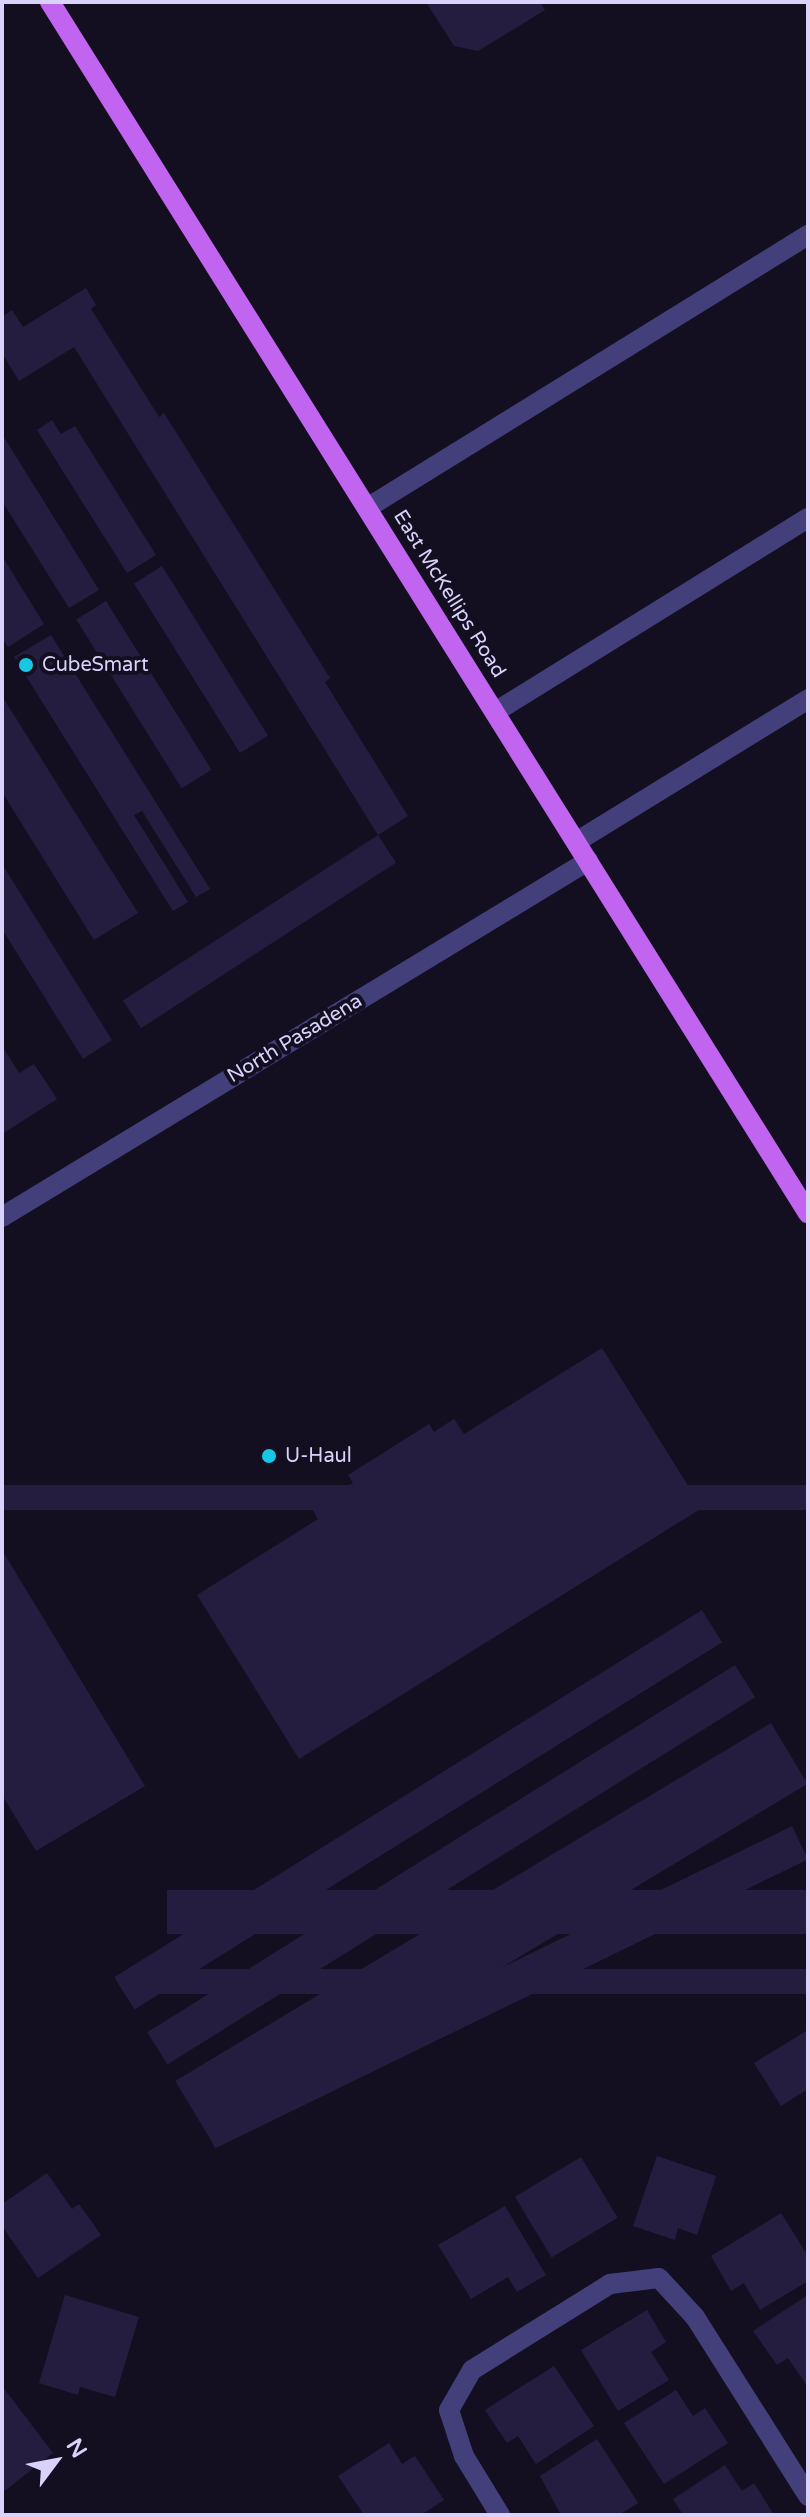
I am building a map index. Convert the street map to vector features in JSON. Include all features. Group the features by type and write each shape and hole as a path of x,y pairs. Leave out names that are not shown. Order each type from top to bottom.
{"main road":[{"name":"East McKellips Road","path":"50,2 808,1213"}],"street":[{"path":"367,508 808,235"},
{"path":"495,712 808,518"},
{"path":"576,842 808,699"},
{"name":"North Pasadena","path":"2,1217 588,861"},
{"path":"500,2515 464,2456 449,2410 472,2370 610,2284 659,2278 695,2317 808,2496"}],"building":[{"path":"426,2 540,2 545,10 478,51 454,46"},
{"path":"86,288 96,305 91,309 159,417 164,413 330,678 325,682 408,816 378,835 74,347 19,381 2,353 2,317 12,310 23,327"},
{"path":"52,420 61,434 75,426 156,555 127,573 37,430"},
{"path":"2,434 99,590 69,608 2,501"},
{"path":"2,556 44,624 8,647 2,638"},
{"path":"162,566 268,736 240,753 134,583"},
{"path":"106,601 211,770 182,788 76,620"},
{"path":"51,635 210,889 196,897 142,811 134,815 188,902 173,911 14,657"},
{"path":"2,696 138,913 94,940 2,792"},
{"path":"378,835 396,863 141,1028 123,1001"},
{"path":"2,864 112,1040 83,1059 2,929"},
{"path":"2,1046 19,1073 34,1064 57,1099 2,1134"},
{"path":"602,1348 702,1508 299,1759 197,1595 318,1519 312,1509 353,1483 348,1475 429,1424 434,1432 454,1419 464,1434"},
{"path":"2,1485 808,1485 808,1510 2,1510"},
{"path":"2,1550 145,1786 36,1851 2,1795"},
{"path":"702,1610 722,1642 134,2009 114,1977"},
{"path":"735,1665 755,1697 167,2064 147,2032"},
{"path":"771,1723 808,1784 212,2142 175,2081"},
{"path":"792,1826 808,1859 215,2149 199,2115"},
{"path":"167,1890 808,1890 808,1934 167,1934"},
{"path":"154,1969 808,1969 808,1994 154,1994"},
{"path":"808,2030 808,2089 781,2106 754,2063"},
{"path":"657,2156 716,2176 697,2235 678,2228 675,2240 633,2226"},
{"path":"581,2157 618,2218 552,2258 515,2197"},
{"path":"47,2173 72,2209 79,2204 101,2235 38,2278 2,2226 2,2204"},
{"path":"505,2206 546,2275 517,2292 508,2277 471,2299 438,2245"},
{"path":"781,2213 808,2256 808,2281 760,2310 744,2283 731,2291 711,2256"},
{"path":"65,2295 139,2317 115,2397 80,2387 78,2395 39,2383"},
{"path":"808,2295 808,2387 788,2358 777,2365 753,2331"},
{"path":"647,2310 666,2342 651,2352 669,2380 618,2411 581,2350"},
{"path":"554,2366 594,2426 536,2464 518,2436 507,2443 485,2410"},
{"path":"2,2386 53,2453 2,2493"},
{"path":"676,2390 693,2416 705,2408 728,2443 664,2484 624,2423"},
{"path":"597,2439 638,2503 619,2515 561,2515 540,2476"},
{"path":"389,2443 402,2464 415,2456 444,2500 421,2515 364,2515 338,2476"},
{"path":"725,2465 742,2491 754,2483 774,2515 683,2515 673,2499"}],"place":[{"name":"CubeSmart","path":"26,665"},
{"name":"U-Haul","path":"269,1456"}]}
